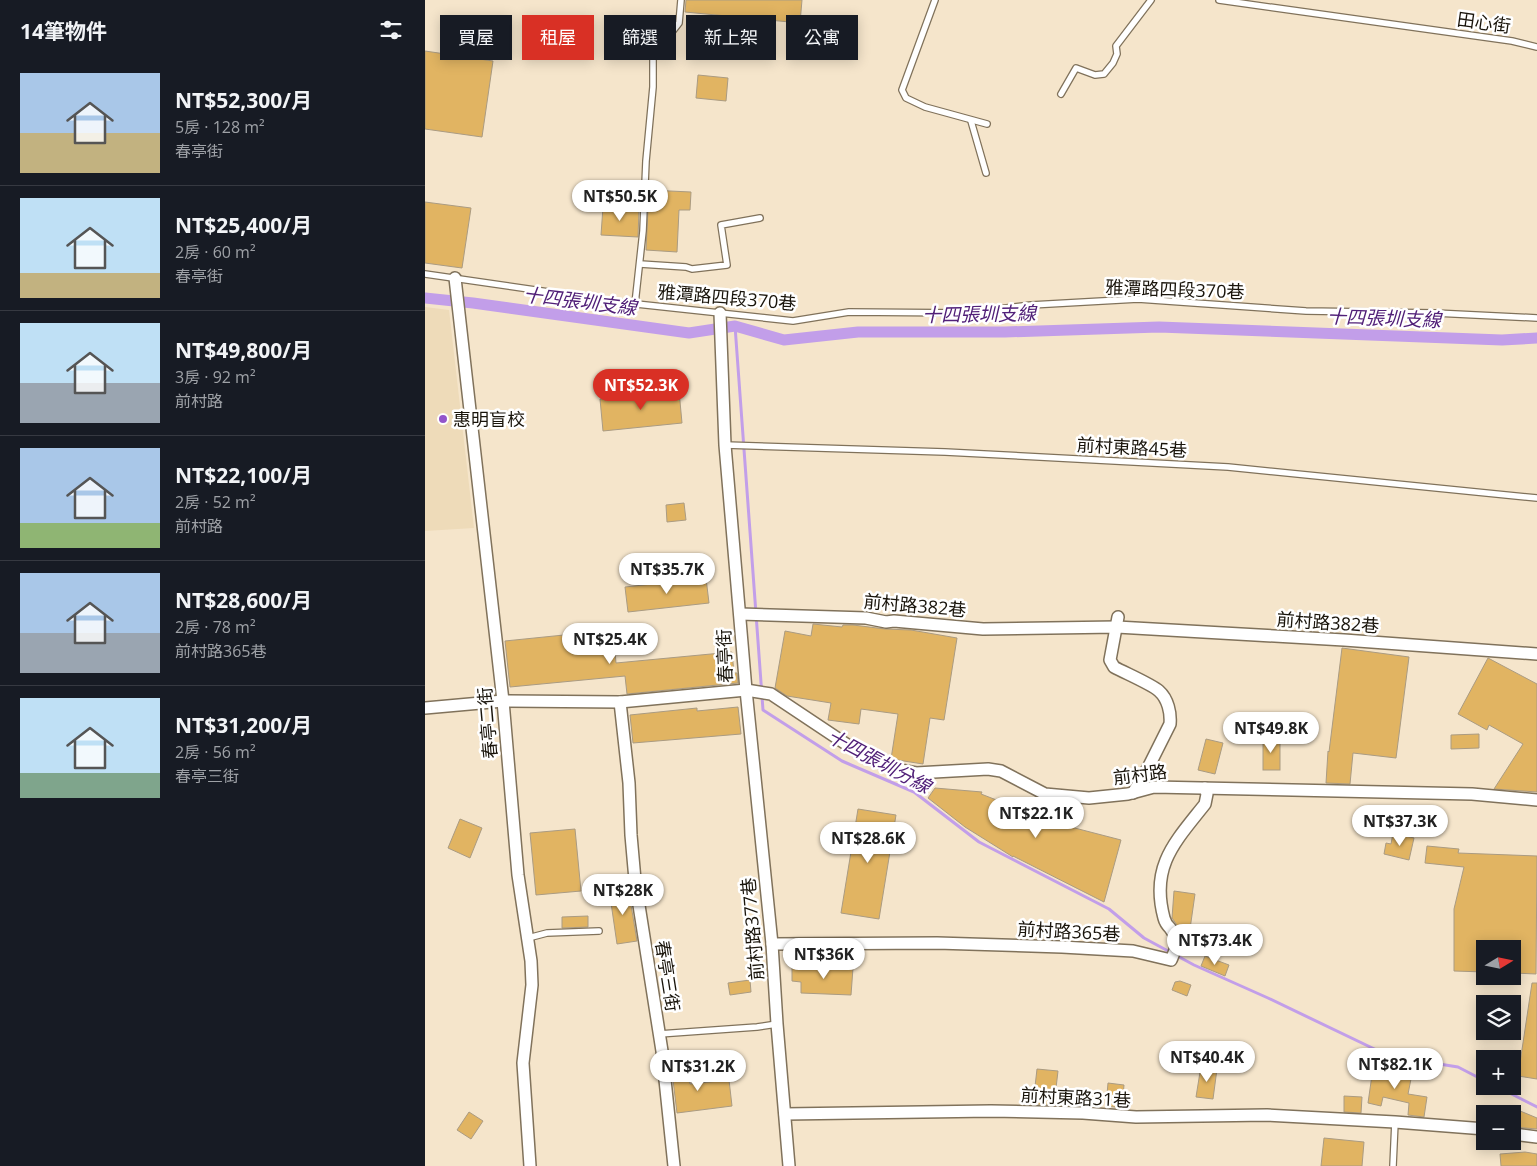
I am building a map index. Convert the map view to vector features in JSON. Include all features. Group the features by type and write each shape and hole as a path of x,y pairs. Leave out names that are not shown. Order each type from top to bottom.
{"street":[{"name":"春亭二街","path":"455,278 503,701 518,875 528,938 532,985 523,1063 530,1166"},
{"name":"春亭街","path":"425,708 503,701 620,702 746,690 725,445 721,323"},
{"name":"前村路382巷","path":"740,614 867,618 886,622 894,621 983,629 1117,622 1537,654"},
{"path":"1117,622 1110,660 1111,664 1160,691 1168,704 1171,717 1170,724 1133,793"},
{"name":"前村路","path":"746,690 771,694 864,756 895,769 916,773 988,769 1001,771 1045,794 1089,798 1133,793 1155,787 1472,794 1537,800"},
{"name":"前村路377巷","path":"746,690 772,944 789,1166"},
{"name":"春亭三街","path":"620,702 629,783 635,880 659,1034 674,1166"},
{"name":"前村路365巷","path":"772,944 937,943 1062,948 1133,952 1171,960 1177,946 1176,937 1164,921 1160,896 1161,872 1167,856 1205,804 1207,794 1205,788"},
{"name":"前村東路31巷","path":"785,1114 991,1111 1083,1113 1136,1117 1267,1115 1395,1122 1476,1129"},
{"path":"1521,1135 1537,1137"}],"lane":[{"path":"635,304 653,87 653,56 679,23 681,0"},
{"path":"935,0 902,90 906,98 925,107 987,124"},
{"path":"1061,94 1077,68 1095,75 1104,74 1117,54 1116,46 1151,0"},
{"name":"田心街","path":"1219,0 1537,46"},
{"path":"971,121 987,173"},
{"path":"639,264 686,267 693,270 727,265 721,225 760,218"},
{"name":"雅潭路四段370巷","path":"425,274 635,304 721,323 793,321 849,312 966,313 1031,305 1138,299 1307,311 1435,313 1537,318"},
{"name":"前村東路45巷","path":"725,445 945,452 1228,467 1537,498"},
{"path":"528,938 547,933 599,930"},
{"path":"659,1034 777,1024"},
{"path":"1393,1166 1395,1122"}],"shaded area":[{"name":"惠明盲校","path":"425,307 449,310 474,528 425,531"}],"building":[{"path":"686,0 802,0 801,15 786,15 786,22 776,21 776,15 716,15 685,12"},
{"path":"425,51 440,53 440,60 493,61 482,137 425,129"},
{"path":"698,75 728,78 726,101 696,98"},
{"path":"649,190 691,192 690,210 679,210 677,252 646,250"},
{"path":"425,202 471,208 462,268 425,263"},
{"path":"603,207 639,210 638,237 601,235"},
{"path":"679,391 682,423 603,431 600,399"},
{"path":"684,503 686,520 667,522 666,505"},
{"path":"706,578 709,603 628,612 625,587"},
{"path":"813,624 911,630 957,638 944,720 930,718 923,764 891,759 898,714 861,709 859,724 828,720 831,703 787,696 775,688 785,631 811,636"},
{"path":"613,630 616,663 732,652 734,673 737,673 738,683 627,694 625,676 510,687 505,641"},
{"path":"1342,648 1409,657 1396,758 1353,753 1350,784 1326,783 1328,751"},
{"path":"1488,658 1537,684 1537,792 1494,789 1523,744 1489,725 1487,730 1458,714"},
{"path":"738,707 741,734 633,743 630,715 697,708 697,711"},
{"path":"1479,734 1479,748 1451,749 1451,735"},
{"path":"1263,738 1280,738 1280,770 1263,770"},
{"path":"1206,739 1223,743 1215,774 1198,770"},
{"path":"935,788 982,792 981,794 1030,813 1031,809 1070,818 1067,826 1121,840 1104,902 1013,857 965,827 928,798"},
{"path":"858,809 896,815 879,919 841,913"},
{"path":"460,819 482,828 470,858 448,848"},
{"path":"575,829 581,891 536,895 530,833"},
{"path":"1393,833 1414,838 1409,860 1384,854 1386,843 1391,844"},
{"path":"1427,846 1459,849 1458,853 1537,856 1536,974 1521,973 1521,940 1476,940 1476,972 1454,971 1454,909 1464,867 1425,863"},
{"path":"628,887 637,941 617,944 609,889"},
{"path":"1174,891 1195,894 1190,929 1179,928 1172,918"},
{"path":"588,916 588,927 562,928 562,917"},
{"path":"1205,956 1229,965 1225,976 1201,966"},
{"path":"792,965 853,968 851,995 801,993 801,982 792,981"},
{"path":"750,980 751,992 730,995 728,983"},
{"path":"1180,981 1191,985 1187,996 1172,990 1175,982"},
{"path":"1532,983 1537,983 1537,1079 1521,1076 1521,1056"},
{"path":"687,1061 690,1084 729,1080 732,1106 677,1113 671,1063"},
{"path":"1201,1066 1217,1069 1213,1099 1196,1097"},
{"path":"1373,1068 1389,1071 1390,1069 1412,1074 1408,1094 1427,1097 1424,1117 1408,1115 1409,1103 1383,1097 1381,1106 1368,1103"},
{"path":"1037,1069 1058,1071 1054,1105 1033,1104"},
{"path":"1108,1083 1124,1085 1122,1108 1106,1106"},
{"path":"1344,1096 1362,1097 1361,1113 1344,1112"},
{"path":"1521,1111 1537,1118 1537,1129 1521,1128"},
{"path":"469,1112 483,1121 471,1139 457,1130"},
{"path":"1324,1138 1364,1142 1362,1166 1321,1166"},
{"path":"1525,1152 1537,1154 1537,1166 1501,1166 1500,1154"}],"waterway":[{"name":"十四張圳支線","path":"425,298 689,333 735,326 784,340 858,332 1005,332 1159,327 1502,340 1537,338"},
{"name":"十四張圳分線","path":"735,326 763,710 842,761 914,792 979,842 1109,909 1144,938 1194,965 1389,1056 1458,1067 1476,1076"},
{"name":"十四張圳分線","path":"1514,1095 1537,1107"}],"place":[{"name":"惠明盲校","path":"443,419"}]}
